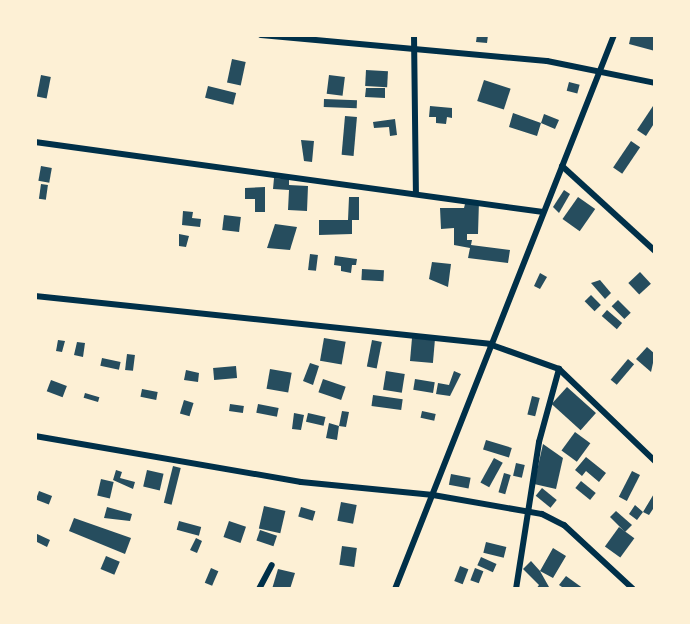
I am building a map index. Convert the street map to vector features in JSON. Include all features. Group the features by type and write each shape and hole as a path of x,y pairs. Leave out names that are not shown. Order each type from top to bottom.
{"street":[{"path":"261,35 600,70 655,83"},
{"path":"414,35 416,192"},
{"path":"396,589 489,344 614,35"},
{"path":"35,142 416,192 543,212"},
{"path":"562,166 655,251"},
{"path":"35,296 489,344 559,369 655,461"},
{"path":"516,589 540,442 559,369"},
{"path":"35,436 301,482 433,495 542,514 564,525 633,589"},
{"path":"259,589 272,565"}],"building":[{"path":"477,35 488,35 487,43 476,42"},
{"path":"631,35 655,35 655,51 629,44"},
{"path":"232,59 246,62 241,85 227,82"},
{"path":"366,70 388,71 387,87 365,86"},
{"path":"41,75 51,77 47,99 37,97"},
{"path":"329,75 345,77 343,96 327,94"},
{"path":"484,80 511,89 504,110 477,101"},
{"path":"569,82 580,85 577,94 567,91"},
{"path":"208,86 236,93 233,105 205,98"},
{"path":"366,88 385,88 385,98 365,97"},
{"path":"324,99 357,100 357,108 324,107"},
{"path":"655,103 655,122 646,136 637,130"},
{"path":"430,106 452,108 452,118 447,117 446,124 436,123 436,117 429,117"},
{"path":"513,113 541,123 537,136 509,127"},
{"path":"544,114 559,120 555,129 541,123"},
{"path":"345,116 357,117 354,156 342,155"},
{"path":"395,119 397,135 390,136 389,127 374,128 373,122"},
{"path":"301,140 314,141 312,162 304,161"},
{"path":"631,141 640,147 622,174 613,168"},
{"path":"41,166 52,168 49,183 38,181"},
{"path":"274,178 289,179 289,185 308,186 307,211 288,210 289,190 273,189"},
{"path":"41,184 48,185 46,200 39,199"},
{"path":"265,187 265,212 255,212 255,199 245,199 245,188"},
{"path":"564,190 570,194 559,213 553,207"},
{"path":"349,197 359,197 359,220 352,220 352,234 319,235 319,220 348,220"},
{"path":"578,197 595,209 580,231 563,219"},
{"path":"466,200 479,201 478,234 467,234 467,240 472,240 471,245 510,250 508,263 468,258 470,248 454,245 454,228 441,229 440,208 464,208"},
{"path":"183,211 193,212 192,218 201,219 200,227 182,225"},
{"path":"224,215 241,217 239,232 222,230"},
{"path":"275,224 297,227 290,250 267,248"},
{"path":"179,234 189,236 186,247 179,246"},
{"path":"310,254 318,255 316,271 308,270"},
{"path":"335,256 357,259 356,265 352,265 351,273 341,271 341,266 334,265"},
{"path":"432,262 451,264 448,287 429,279"},
{"path":"362,269 384,270 383,281 361,280"},
{"path":"640,272 651,284 639,295 628,283"},
{"path":"540,273 547,277 540,289 534,286"},
{"path":"600,280 611,293 605,299 591,283"},
{"path":"591,295 601,305 595,311 585,301"},
{"path":"618,300 631,313 624,319 612,306"},
{"path":"607,310 622,323 617,329 602,316"},
{"path":"324,338 346,342 342,364 320,361"},
{"path":"412,338 435,340 433,363 410,361"},
{"path":"58,340 65,341 62,352 56,351"},
{"path":"372,340 382,342 377,368 367,367"},
{"path":"77,342 85,343 83,357 74,355"},
{"path":"647,347 655,354 651,372 636,359"},
{"path":"127,354 135,355 133,371 125,370"},
{"path":"102,358 121,362 119,370 100,366"},
{"path":"628,359 634,364 617,385 611,380"},
{"path":"310,363 319,366 313,385 303,381"},
{"path":"236,366 237,378 214,380 213,368"},
{"path":"270,369 292,373 288,393 267,389"},
{"path":"186,370 199,373 198,382 184,380"},
{"path":"386,371 405,374 402,393 383,390"},
{"path":"454,371 461,374 450,396 436,394 438,383 449,385"},
{"path":"323,379 346,387 341,400 318,392"},
{"path":"415,379 435,382 433,393 413,390"},
{"path":"51,380 67,386 63,397 47,391"},
{"path":"567,387 596,413 581,430 552,404"},
{"path":"142,389 158,392 156,400 140,397"},
{"path":"85,393 99,397 98,402 84,398"},
{"path":"373,395 403,399 401,410 371,406"},
{"path":"532,396 540,398 535,416 527,414"},
{"path":"184,400 194,403 189,416 180,413"},
{"path":"230,404 244,406 243,413 229,411"},
{"path":"258,404 279,408 277,417 256,413"},
{"path":"342,411 349,412 346,427 339,426"},
{"path":"422,411 436,414 434,421 421,418"},
{"path":"294,413 304,415 301,430 292,429"},
{"path":"308,413 326,417 324,426 306,422"},
{"path":"329,423 339,426 337,440 326,438"},
{"path":"575,432 590,443 577,462 561,451"},
{"path":"486,440 512,448 509,457 483,450"},
{"path":"543,444 563,458 556,489 534,484"},
{"path":"586,457 606,473 599,482 586,471 582,476 575,470"},
{"path":"494,458 503,463 489,487 480,482"},
{"path":"516,463 525,465 522,478 513,476"},
{"path":"173,466 181,468 172,505 164,503"},
{"path":"116,470 122,472 120,478 135,482 133,489 113,480"},
{"path":"147,470 164,474 160,490 143,487"},
{"path":"632,471 640,475 627,501 619,497"},
{"path":"504,473 511,475 505,494 498,492"},
{"path":"451,474 471,478 469,489 449,485"},
{"path":"101,479 114,482 110,498 97,496"},
{"path":"581,481 596,493 590,500 575,488"},
{"path":"542,488 557,500 550,508 536,496"},
{"path":"39,491 52,496 49,504 36,499"},
{"path":"655,492 655,506 649,515 643,512"},
{"path":"341,502 357,505 353,524 337,521"},
{"path":"635,505 643,512 637,520 629,514"},
{"path":"264,506 285,511 280,533 259,528"},
{"path":"107,507 132,514 130,521 104,518"},
{"path":"301,507 315,511 313,521 298,517"},
{"path":"616,511 632,525 625,532 610,517"},
{"path":"74,518 131,538 125,554 69,531"},
{"path":"179,521 201,527 199,536 177,530"},
{"path":"229,521 246,527 240,543 223,537"},
{"path":"619,527 634,538 620,558 605,546"},
{"path":"260,530 277,536 273,546 256,540"},
{"path":"35,533 50,540 47,547 35,541"},
{"path":"196,538 202,541 197,553 190,550"},
{"path":"486,542 506,547 504,558 483,553"},
{"path":"342,546 357,548 354,567 339,565"},
{"path":"553,548 566,556 553,578 540,571"},
{"path":"106,556 120,562 114,575 101,569"},
{"path":"481,557 497,564 493,572 477,565"},
{"path":"531,561 549,587 536,589 539,585 523,569"},
{"path":"460,566 468,569 463,584 454,581"},
{"path":"211,568 218,571 212,586 205,583"},
{"path":"475,568 483,571 479,583 470,580"},
{"path":"278,569 295,573 290,589 272,589"},
{"path":"566,576 584,589 565,589 559,585"}]}
